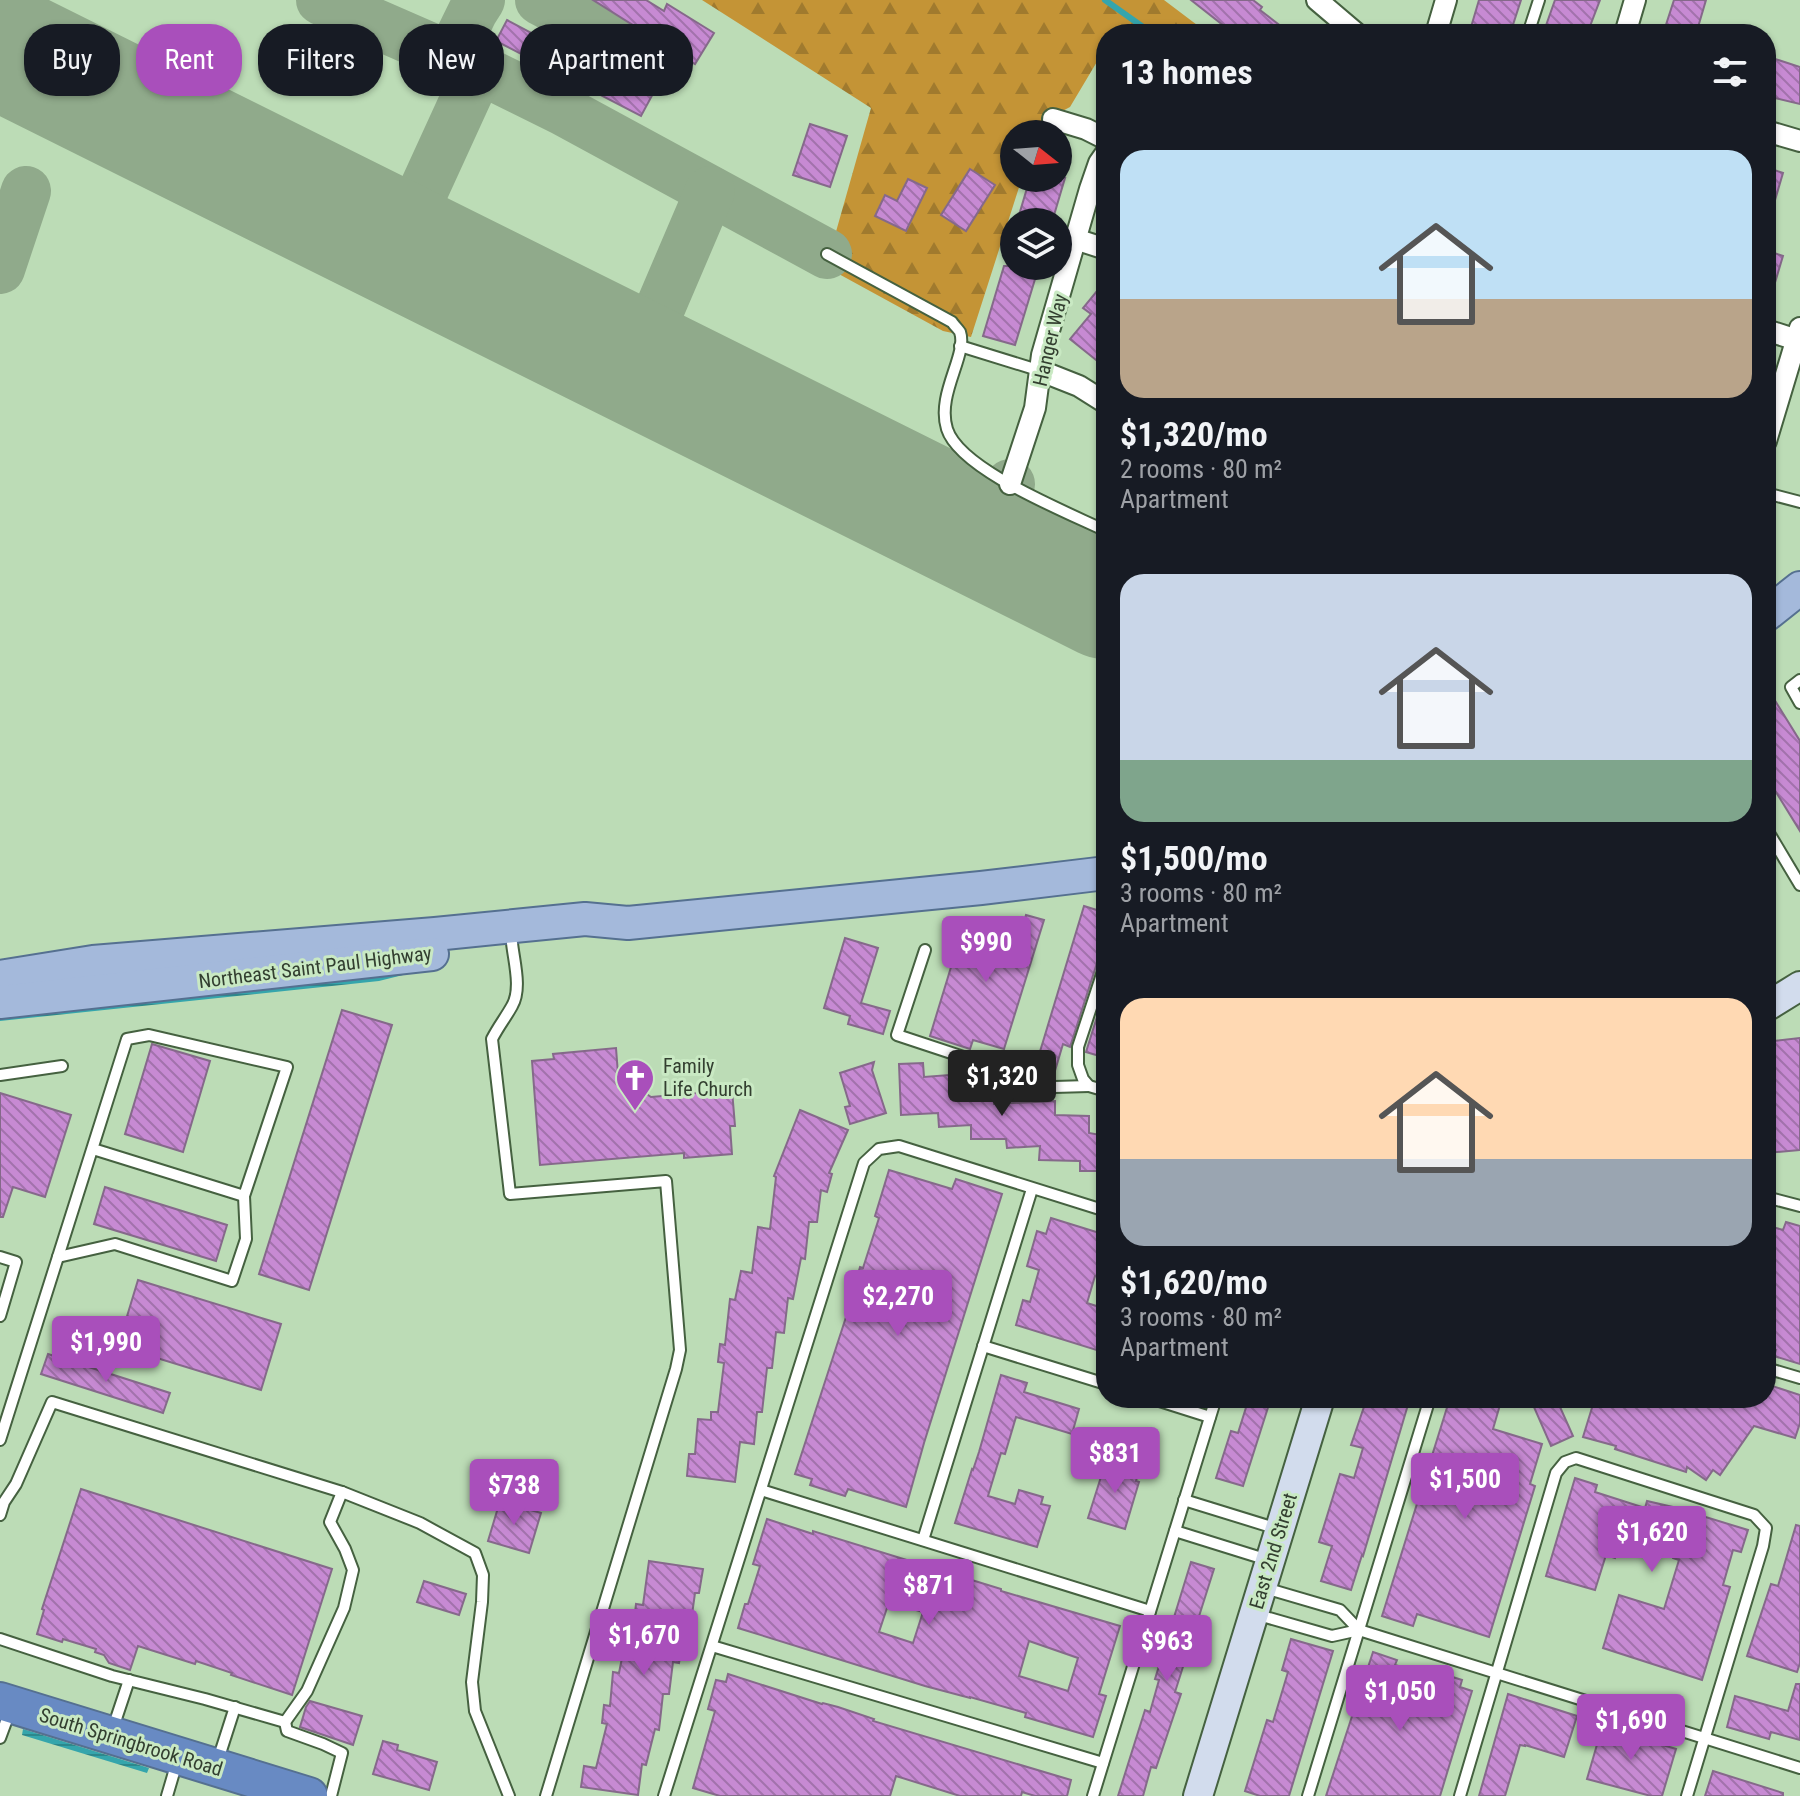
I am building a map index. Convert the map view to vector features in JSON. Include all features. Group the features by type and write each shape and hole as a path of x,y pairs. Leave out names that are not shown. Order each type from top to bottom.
{"highway":[{"name":"South Springbrook Road","path":"4,1715 110,1735 309,1796"}],"main road":[{"path":"1776,607 1800,588"},
{"name":"Northeast Saint Paul Highway","path":"0,1002 587,935 628,923 1096,874"},
{"name":"Northeast Saint Paul Highway","path":"0,977 93,962 585,919 628,923"}],"street":[{"path":"1317,0 1345,24"},
{"path":"1439,24 1446,0"},
{"path":"1628,24 1635,0"},
{"path":"1053,119 1096,134"},
{"path":"1776,134 1800,141"},
{"name":"Hanger Way","path":"1010,484 1035,408 1042,355 1096,172"},
{"path":"1075,239 1096,246"},
{"path":"1776,331 1798,334 1776,408"},
{"path":"1041,371 1079,386 1096,397"},
{"path":"1776,1001 1800,986"},
{"name":"East 2nd Street","path":"1198,1796 1317,1408"}],"lane":[{"path":"1531,24 1539,0"},
{"path":"827,254 952,322 960,331 960,346 944,401 947,430 963,453 1010,484 1096,526"},
{"path":"960,346 1041,371"},
{"path":"1776,496 1800,502"},
{"path":"1800,680 1791,687 1800,703"},
{"path":"1776,845 1800,885"},
{"path":"512,943 517,991 514,1004 492,1039 510,1194 666,1181 680,1350 546,1796"},
{"path":"925,950 897,1035 1054,1087 1096,1088"},
{"path":"1089,1086 1078,1065 1078,1047 1096,992"},
{"path":"0,1440 127,1039 149,1035 287,1067 244,1196 246,1239 232,1281 115,1244 58,1257"},
{"path":"0,1075 62,1066"},
{"path":"664,1796 864,1163 879,1149 899,1146 1096,1208"},
{"path":"93,1149 244,1196"},
{"path":"923,1540 1032,1189"},
{"path":"1776,1200 1800,1206"},
{"path":"0,1257 16,1262 0,1316"},
{"path":"983,1346 1096,1381"},
{"path":"1776,1371 1800,1378"},
{"path":"0,1515 52,1402 342,1492 420,1523 475,1553 483,1575 472,1682 475,1711 509,1796"},
{"path":"1182,1408 1210,1417"},
{"path":"1093,1796 1213,1408"},
{"path":"1308,1796 1427,1408"},
{"path":"1460,1796 1556,1473 1565,1462 1576,1458 1754,1515 1766,1528 1687,1796"},
{"path":"761,1490 1150,1611"},
{"path":"331,1796 342,1753 287,1731 285,1722 307,1691 344,1608 353,1570 330,1522 342,1492"},
{"path":"1184,1500 1279,1530"},
{"path":"1175,1531 1332,1636 1359,1630"},
{"path":"1262,1587 1340,1610 1359,1630 1800,1768"},
{"path":"0,1639 129,1680 285,1722"},
{"path":"712,1646 1103,1763"},
{"path":"110,1735 129,1680"},
{"path":"215,1767 235,1707"},
{"path":"167,1796 179,1756"}],"green space":[{"path":"702,0 1164,0 1196,24 1096,24 1096,63 1070,107 1046,120 1000,120 1000,192 1018,192 1012,208 1000,208 1000,247 971,337 943,331 826,267 871,108"}],"water":[{"path":"411,973 379,981 0,1021 0,1017"},
{"path":"23,1729 149,1768 147,1773 22,1735"}],"building":[{"path":"593,0 646,0 664,11 667,4 714,33 695,64 693,24 631,24"},
{"path":"1191,0 1253,0 1278,24 1221,24"},
{"path":"1479,0 1521,0 1513,24 1472,24"},
{"path":"1555,0 1600,0 1591,24 1547,24"},
{"path":"1674,0 1706,0 1699,24 1666,24"},
{"path":"507,20 520,27 520,53 504,45"},
{"path":"1776,59 1800,67 1800,104 1776,98"},
{"path":"602,96 652,96 641,116"},
{"path":"810,124 847,136 830,187 793,175"},
{"path":"970,169 995,185 966,231 941,215"},
{"path":"1776,171 1783,173 1776,197"},
{"path":"908,179 927,188 906,231 875,216 885,195 897,201"},
{"path":"1026,192 1061,192 1056,208 1021,208"},
{"path":"1776,254 1783,256 1776,279"},
{"path":"1000,279 1035,280 1015,345 983,336"},
{"path":"1096,292 1096,360 1070,339 1091,314 1083,308"},
{"path":"1776,702 1800,741 1800,831 1776,792"},
{"path":"1084,906 1096,910 1096,966 1070,1047 1063,1044 1054,1074 1035,1068"},
{"path":"1026,915 1044,920 1004,1049 973,1040 970,1049 930,1036 966,918 1020,935"},
{"path":"845,938 878,948 861,1003 890,1011 883,1034 848,1024 850,1016 824,1008"},
{"path":"342,1010 392,1025 309,1290 259,1274"},
{"path":"1096,1020 1096,1055 1086,1052"},
{"path":"1800,1038 1800,1150 1776,1152 1776,1041"},
{"path":"152,1044 210,1061 183,1152 125,1134"},
{"name":"Family Life Church","path":"616,1048 618,1074 651,1097 732,1090 735,1126 730,1126 732,1154 684,1158 684,1153 540,1165 532,1061 554,1059 553,1054"},
{"path":"874,1062 872,1070 886,1113 850,1124 845,1107 850,1106 840,1073"},
{"path":"923,1063 924,1077 949,1075 949,1079 994,1080 994,1104 1055,1101 1055,1115 1089,1116 1089,1133 1096,1134 1096,1171 1080,1171 1080,1161 1039,1160 1040,1146 1007,1148 1006,1139 971,1139 971,1125 939,1127 938,1113 901,1115 899,1064"},
{"path":"0,1093 71,1115 45,1197 13,1187 3,1217 0,1217"},
{"path":"800,1110 848,1130 829,1173 832,1174 827,1192 821,1190 817,1222 809,1222 805,1259 801,1258 793,1299 788,1298 784,1333 776,1332 772,1368 767,1368 762,1412 757,1412 754,1444 740,1442 735,1482 687,1476 689,1454 695,1454 698,1419 711,1420 711,1412 718,1412 724,1363 718,1362 720,1344 725,1345 730,1299 735,1300 741,1271 752,1273 758,1227 770,1229 774,1176"},
{"path":"889,1170 952,1189 956,1179 1002,1194 906,1507 848,1489 845,1496 810,1485 812,1479 795,1474 860,1267 863,1268 879,1218 875,1216"},
{"path":"105,1187 227,1225 216,1261 94,1224"},
{"path":"1051,1218 1096,1232 1096,1276 1087,1303 1096,1306 1096,1350 1016,1325 1023,1300 1030,1302 1039,1270 1027,1266 1037,1231 1046,1234"},
{"path":"1786,1222 1800,1226 1800,1364 1776,1357 1776,1228 1783,1230"},
{"path":"138,1280 281,1324 261,1390 118,1346"},
{"path":"48,1354 170,1393 163,1413 41,1374"},
{"path":"1001,1375 1027,1383 1024,1392 1079,1409 1072,1434 1016,1417 1005,1454 1001,1453 988,1496 1015,1504 1019,1490 1043,1497 1041,1504 1050,1506 1037,1547 955,1523"},
{"path":"1776,1387 1800,1395 1800,1423 1795,1438 1754,1426 1720,1475 1713,1470 1706,1480 1687,1467 1686,1472 1583,1437 1592,1408 1776,1408"},
{"path":"1246,1408 1268,1408 1243,1486 1216,1478 1231,1431 1238,1433"},
{"path":"1364,1408 1407,1408 1351,1590 1321,1581 1332,1546 1319,1542 1340,1474 1354,1478 1363,1448 1351,1445"},
{"path":"1447,1408 1499,1408 1493,1429 1542,1444 1530,1484 1535,1486 1489,1637 1417,1614 1413,1626 1382,1616"},
{"path":"1534,1408 1560,1408 1573,1436 1551,1446"},
{"path":"1106,1461 1139,1471 1136,1481 1139,1482 1125,1529 1088,1518"},
{"path":"1575,1478 1597,1485 1595,1492 1645,1508 1647,1501 1748,1530 1741,1552 1733,1550 1723,1585 1730,1587 1702,1680 1603,1648 1619,1595 1664,1609 1679,1560 1673,1556 1620,1544 1615,1558 1606,1555 1595,1590 1546,1576"},
{"path":"81,1489 332,1569 292,1695 196,1661 195,1664 138,1646 130,1670 109,1663 104,1655 95,1652 96,1649 37,1634 42,1609"},
{"path":"500,1501 541,1513 529,1553 488,1541"},
{"path":"767,1519 1120,1626 1099,1694 1106,1696 1093,1737 1025,1717 1026,1713 925,1686 738,1628 760,1566 753,1564","holes":["889,1602 923,1612 913,1643 879,1632","1029,1641 1078,1658 1068,1691 1019,1676"]},
{"path":"1796,1525 1800,1526 1800,1663 1797,1672 1747,1656 1771,1584 1778,1586"},
{"path":"649,1561 703,1569 699,1593 695,1593 690,1629 685,1628 679,1663 673,1662 669,1694 663,1694 659,1730 655,1729 646,1765 642,1764 638,1795 581,1787 584,1766 596,1768 607,1724 602,1723 604,1705 610,1706 613,1672 619,1673 626,1638 632,1639 636,1604 643,1605"},
{"path":"1191,1562 1214,1569 1175,1692 1181,1694 1156,1768 1151,1767 1143,1796 1118,1796 1145,1710 1150,1712 1159,1680 1155,1679"},
{"path":"424,1581 466,1594 459,1615 417,1602"},
{"path":"1291,1639 1333,1651 1289,1796 1260,1796 1245,1791 1267,1720 1273,1722 1288,1672 1282,1670"},
{"path":"1373,1652 1397,1660 1395,1665 1439,1678 1440,1673 1462,1680 1460,1687 1472,1691 1440,1796 1326,1796"},
{"path":"728,1674 1071,1780 1067,1796 1035,1796 1022,1792 1021,1796 960,1796 896,1776 890,1796 720,1796 693,1788 715,1711 708,1709 716,1680 726,1682"},
{"path":"1796,1684 1800,1684 1800,1740 1771,1732 1769,1739 1727,1727 1735,1696 1788,1711"},
{"path":"1508,1694 1577,1716 1564,1757 1520,1745 1505,1796 1479,1796"},
{"path":"310,1701 362,1716 353,1745 300,1727"},
{"path":"1603,1724 1676,1749 1662,1796 1651,1796 1587,1779"},
{"path":"383,1741 398,1745 397,1750 437,1762 429,1790 373,1774"},
{"path":"1713,1771 1783,1793 1783,1796 1705,1796"}],"waterway":[{"path":"1105,0 1139,24"}],"taxiway":[{"path":"321,0 479,69 562,110 827,254"},
{"path":"467,24 480,0"},
{"path":"540,0 586,24"},
{"path":"399,244 467,96"},
{"path":"0,269 26,191"},
{"path":"637,362 710,191"},
{"path":"987,537 1010,484"}],"runway":[{"path":"0,46 1096,591"}],"place":[{"name":"Family Life Church","path":"635,1112"}]}
